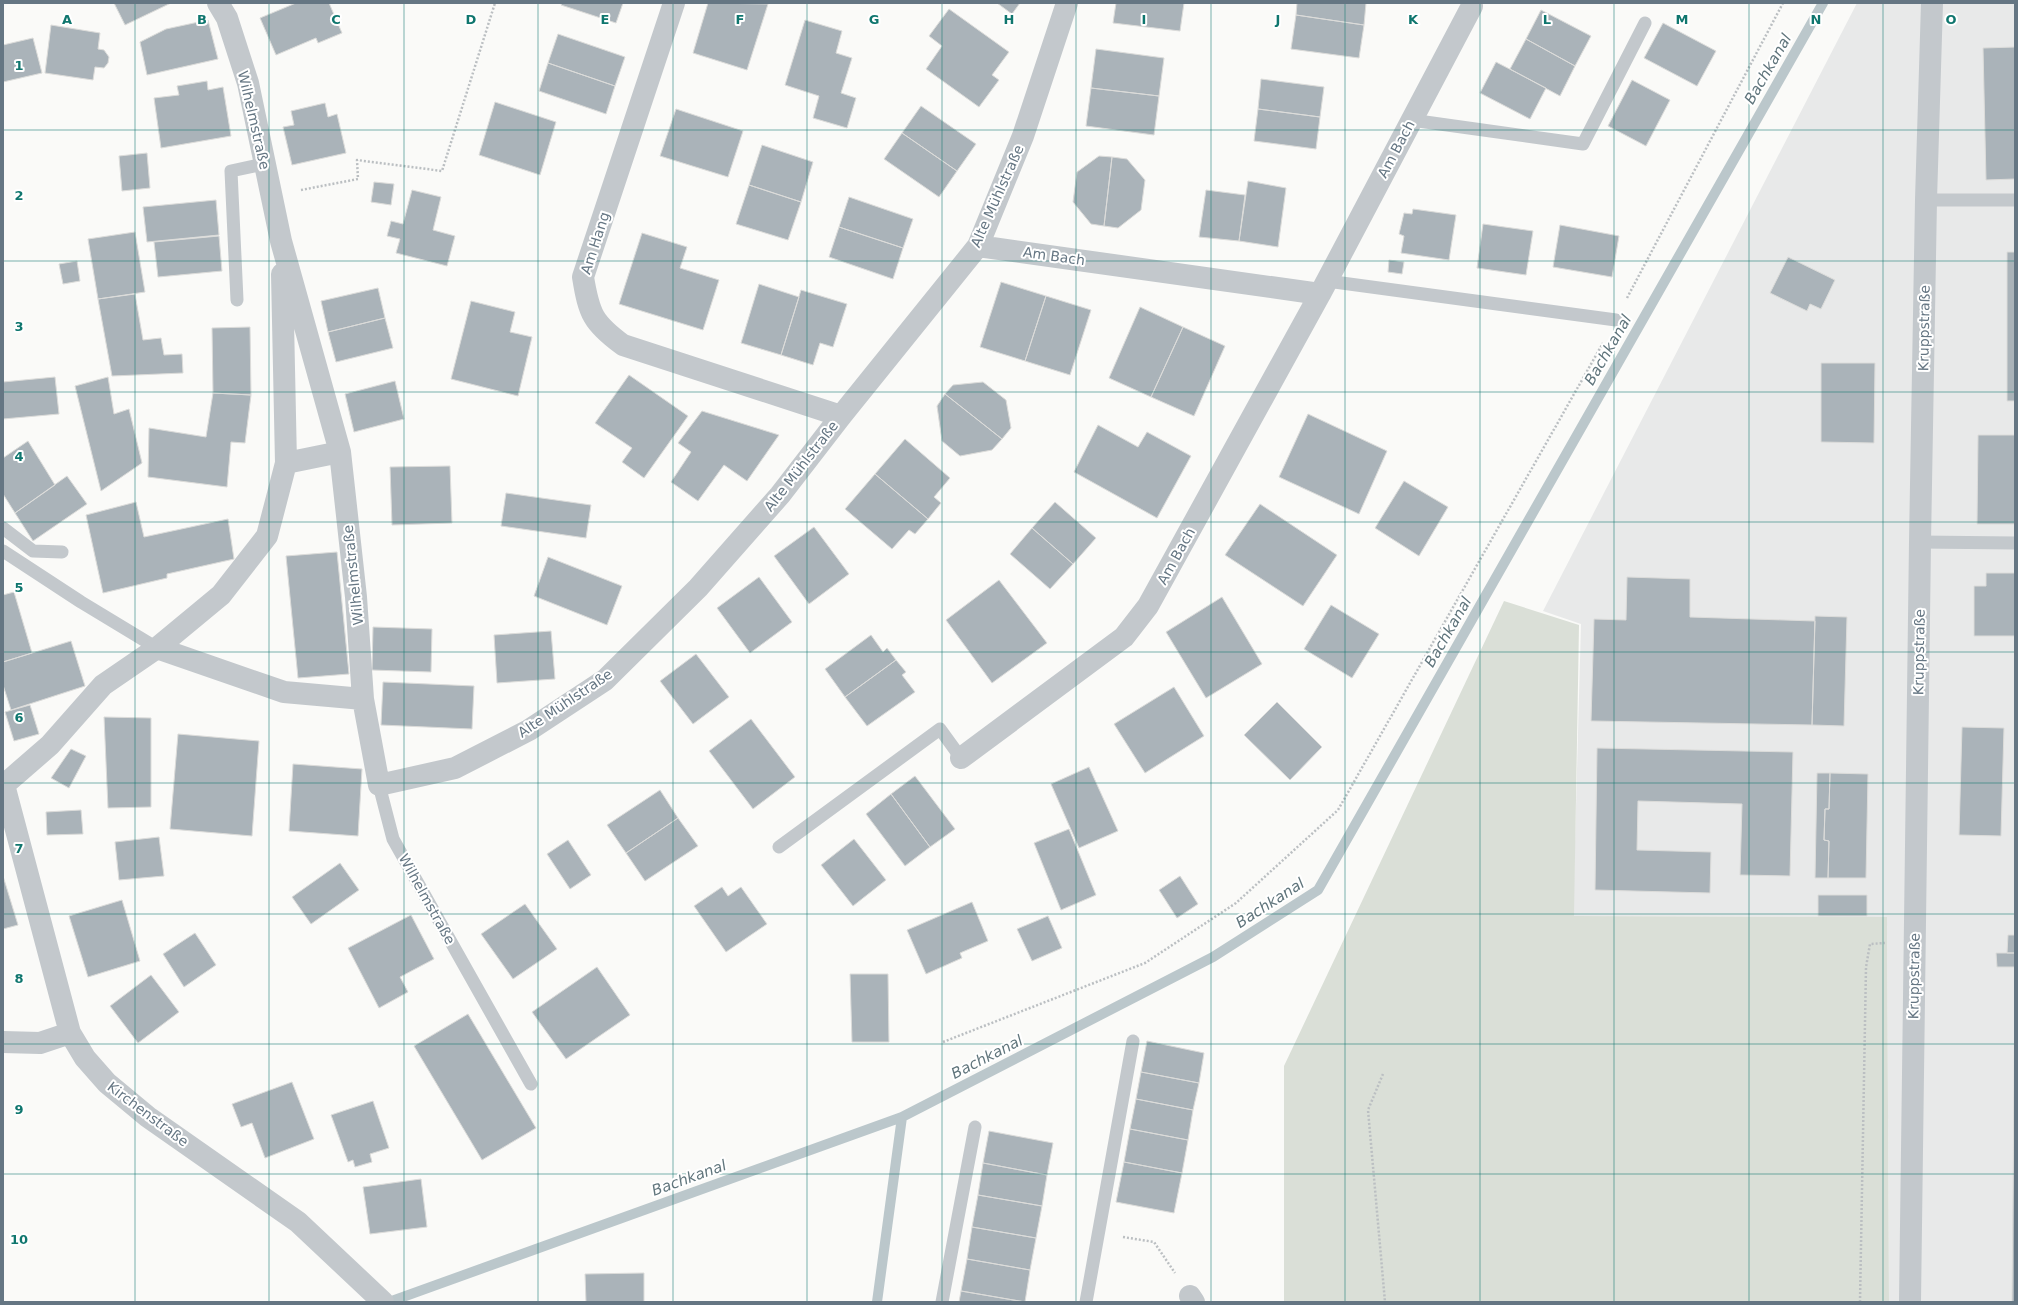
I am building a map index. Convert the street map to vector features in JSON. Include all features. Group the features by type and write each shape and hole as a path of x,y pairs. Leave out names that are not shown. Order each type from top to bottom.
{"street":[{"name":"Wilhelmstraße","path":"218,3 227,18 248,83 264,164 282,241 340,452 356,597 363,699 379,785"},
{"name":"Am Hang","path":"674,3 583,277 588,306 603,331 623,345 841,416"},
{"name":"Alte Mühlstraße","path":"379,785 455,768 529,730 605,680 698,588 780,495 841,416 978,246 1023,136 1067,3"},
{"name":"Kruppstraße","path":"1910,1302 1920,542 1926,200 1932,3"},
{"name":"Am Bach","path":"961,758 1124,637 1148,606 1324,287 1472,6"},
{"name":"Wilhelmstraße","path":"4,783 50,745 103,685 157,648 221,595 267,536 286,463 282,241"},
{"name":"Am Bach","path":"978,246 1324,287"},
{"path":"286,463 340,452"},
{"path":"157,648 284,692 363,699"},
{"name":"Kirchenstraße","path":"4,783 70,1032 85,1058 107,1083 148,1117 298,1222 383,1302"},
{"path":"3,1042 40,1043 70,1032"}],"lane":[{"path":"1411,120 1583,144 1645,23"},
{"path":"237,300 231,171 264,164"},
{"path":"1926,200 2015,200"},
{"path":"1324,287 1616,320"},
{"path":"3,528 33,551 62,552"},
{"path":"1920,542 2015,543"},
{"path":"3,551 80,602 157,648"},
{"path":"780,847 940,729 961,758"},
{"name":"Wilhelmstraße","path":"379,785 393,839 532,1084"},
{"path":"1086,1302 1133,1041"},
{"path":"942,1302 975,1127"}],"path":[{"path":"272,196 358,179 356,160 442,171 495,3"},
{"path":"943,1042 1145,963 1236,903 1338,810 1616,320 1783,3"},
{"path":"1860,1302 1866,967"},
{"path":"1383,1074 1368,1110 1385,1302"},
{"path":"1099,1232 1154,1242 1189,1300"}],"shaded area":[{"path":"1857,3 2015,3 2015,1302 1889,1302 1887,917 1573,916 1581,624 1543,611"},
{"path":"1504,601 1579,625 1574,916 1887,917 1889,1302 1284,1302 1284,1066"}],"building":[{"path":"114,3 171,3 125,25"},
{"path":"296,3 329,3 342,33 318,43 316,38 276,55 260,18"},
{"path":"562,3 623,3 616,23 561,5"},
{"path":"708,3 768,4 747,70 693,53"},
{"path":"997,3 1020,3 1012,14"},
{"path":"1116,3 1184,3 1180,31 1113,23"},
{"path":"1297,3 1366,3 1364,25 1296,15"},
{"path":"949,9 1009,52 992,75 999,80 979,107 926,69 942,46 929,36"},
{"path":"1541,10 1591,36 1575,66 1526,39"},
{"path":"1296,15 1364,25 1359,58 1291,49"},
{"path":"208,20 218,59 147,75 140,42 166,29"},
{"path":"805,20 842,31 836,53 852,58 841,93 856,98 847,128 813,118 819,96 785,85"},
{"path":"1663,23 1716,51 1697,86 1644,58"},
{"path":"51,25 100,33 98,49 104,50 109,57 108,63 104,68 95,67 93,80 45,73"},
{"path":"558,34 625,57 615,86 548,63"},
{"path":"33,38 42,73 3,82 3,45"},
{"path":"1526,39 1575,66 1560,96 1510,69"},
{"path":"2015,47 2015,179 1986,180 1983,48"},
{"path":"1096,49 1164,58 1159,96 1091,88"},
{"path":"1496,62 1546,88 1530,119 1480,93"},
{"path":"548,63 615,86 606,114 539,91"},
{"path":"1261,79 1324,87 1320,117 1258,109"},
{"path":"1632,80 1670,100 1646,146 1608,126"},
{"path":"207,81 208,90 223,87 231,136 161,148 154,98 179,95 177,86"},
{"path":"1091,88 1159,96 1154,135 1086,126"},
{"path":"495,102 556,122 540,175 479,155"},
{"path":"325,103 328,117 337,114 346,153 292,165 283,127 294,125 291,111"},
{"path":"921,106 976,144 957,171 902,133"},
{"path":"676,109 743,131 728,177 660,156"},
{"path":"1258,109 1320,117 1316,149 1254,141"},
{"path":"902,133 957,171 939,197 884,159"},
{"path":"762,145 813,162 801,202 749,185"},
{"path":"147,153 150,188 122,191 119,156"},
{"path":"1099,156 1112,157 1104,226 1091,224 1073,202 1077,172"},
{"path":"1112,157 1127,159 1145,180 1141,210 1118,228 1104,226"},
{"path":"1248,181 1286,188 1278,247 1239,241"},
{"path":"374,182 394,184 391,205 371,202"},
{"path":"749,185 801,202 788,240 736,224"},
{"path":"412,190 441,197 433,230 455,236 447,266 396,253 400,239 387,236 391,221 403,224"},
{"path":"1206,190 1245,195 1239,241 1199,237"},
{"path":"849,197 913,219 903,248 839,227"},
{"path":"216,200 219,235 147,242 143,207"},
{"path":"1413,209 1456,215 1449,260 1401,253 1404,236 1399,234 1404,213 1412,214"},
{"path":"1483,224 1533,231 1526,275 1477,268"},
{"path":"1560,225 1619,236 1612,277 1553,267"},
{"path":"839,227 903,248 893,279 829,257"},
{"path":"135,232 145,292 98,299 88,239"},
{"path":"642,233 687,247 680,268 719,280 703,330 619,304"},
{"path":"219,236 222,271 158,277 154,242"},
{"path":"2007,252 2015,252 2015,401 2007,401"},
{"path":"1788,257 1835,280 1821,309 1810,304 1807,311 1770,293"},
{"path":"1389,260 1404,262 1402,274 1388,272"},
{"path":"77,261 80,281 63,284 59,264"},
{"path":"1001,282 1046,296 1025,361 980,347"},
{"path":"759,284 799,297 781,355 741,343"},
{"path":"378,288 385,318 328,332 321,301"},
{"path":"801,290 847,304 833,347 820,343 813,365 781,355"},
{"path":"135,294 143,340 161,338 164,355 182,354 183,373 112,376 98,299"},
{"path":"1046,296 1091,310 1070,375 1025,361"},
{"path":"471,301 515,312 510,332 532,337 518,396 451,379"},
{"path":"1140,307 1183,327 1151,397 1109,378"},
{"path":"385,318 393,348 336,362 328,332"},
{"path":"250,327 251,395 213,393 212,328"},
{"path":"1183,327 1225,346 1194,416 1151,397"},
{"path":"1821,363 1875,363 1874,443 1821,442"},
{"path":"629,375 688,416 644,478 622,462 632,448 595,423"},
{"path":"55,377 59,414 3,419 3,382"},
{"path":"108,377 114,414 129,409 142,463 101,491 75,386"},
{"path":"395,381 404,419 354,432 345,394"},
{"path":"983,382 1006,400 1011,428 1002,439 945,394 953,385"},
{"path":"213,393 251,395 245,443 231,442 227,487 148,477 149,428 206,437"},
{"path":"945,394 1002,439 992,450 960,456 942,441 937,406"},
{"path":"702,411 779,435 747,481 724,465 698,501 671,482 691,452 678,443"},
{"path":"1308,414 1387,451 1359,514 1279,477"},
{"path":"1098,425 1138,447 1147,432 1191,456 1157,518 1074,472"},
{"path":"1978,435 2015,435 2015,524 1977,524"},
{"path":"905,439 950,478 934,497 941,503 928,519 875,474"},
{"path":"28,441 55,485 15,513 3,494 3,458"},
{"path":"450,466 452,523 392,525 390,467"},
{"path":"875,474 928,519 915,534 909,530 892,549 845,509"},
{"path":"67,476 87,504 33,541 15,513"},
{"path":"1404,481 1448,507 1419,556 1375,528"},
{"path":"506,493 591,505 586,538 501,526"},
{"path":"136,502 144,537 228,519 234,559 167,574 167,578 103,593 86,515"},
{"path":"1055,502 1096,538 1073,564 1032,528"},
{"path":"1260,504 1337,555 1303,606 1225,555"},
{"path":"814,527 849,574 809,604 774,556"},
{"path":"1032,528 1073,564 1050,589 1010,554"},
{"path":"337,552 349,674 298,678 286,556"},
{"path":"548,557 622,586 607,625 534,596"},
{"path":"1986,573 2015,573 2015,636 1974,636 1974,586 1986,586"},
{"path":"759,577 792,622 750,653 717,608"},
{"path":"1627,577 1690,579 1690,617 1815,621 1812,725 1591,721 1594,619 1626,620"},
{"path":"999,580 1047,643 992,683 946,620"},
{"path":"14,592 32,653 3,662 3,595"},
{"path":"1222,597 1262,664 1206,698 1166,632"},
{"path":"1331,605 1379,634 1352,678 1304,649"},
{"path":"1815,616 1847,617 1844,726 1812,725"},
{"path":"373,627 432,629 431,672 372,670"},
{"path":"551,631 555,679 497,683 494,635"},
{"path":"871,635 883,652 887,648 896,660 845,697 825,669"},
{"path":"71,641 85,686 11,710 3,685 3,662"},
{"path":"696,654 729,697 693,724 660,681"},
{"path":"896,660 906,672 902,675 915,692 867,726 845,697"},
{"path":"383,682 474,686 472,729 381,725"},
{"path":"1174,687 1204,736 1145,773 1114,724"},
{"path":"1277,702 1322,747 1290,780 1244,735"},
{"path":"30,705 39,734 14,741 5,712"},
{"path":"104,717 151,718 151,807 108,808"},
{"path":"751,719 795,777 753,809 709,751"},
{"path":"1962,727 2004,728 2001,836 1959,835"},
{"path":"178,734 259,741 252,836 170,829"},
{"path":"1597,748 1793,752 1790,876 1740,875 1742,804 1638,801 1637,850 1711,852 1710,893 1595,890"},
{"path":"71,749 86,756 69,788 51,778"},
{"path":"293,764 362,769 358,836 289,831"},
{"path":"1089,767 1118,831 1079,848 1051,784"},
{"path":"1817,773 1830,773 1829,809 1825,809 1824,840 1829,841 1828,878 1815,878"},
{"path":"1830,773 1868,774 1866,878 1828,878 1829,841 1824,840 1825,809 1829,809"},
{"path":"915,776 955,829 930,847 891,794"},
{"path":"660,790 678,818 626,853 607,825"},
{"path":"891,794 930,847 905,866 866,814"},
{"path":"81,810 83,834 47,835 46,812"},
{"path":"678,818 698,846 645,881 626,853"},
{"path":"1069,829 1096,895 1061,910 1034,843"},
{"path":"159,837 164,876 119,880 115,842"},
{"path":"854,839 886,880 853,906 821,865"},
{"path":"568,840 591,875 570,889 547,854"},
{"path":"340,863 359,890 311,924 292,897"},
{"path":"3,876 18,925 3,929"},
{"path":"1180,876 1198,904 1177,918 1159,890"},
{"path":"722,887 728,896 741,887 767,924 726,952 694,906"},
{"path":"1818,895 1867,895 1867,916 1818,916"},
{"path":"122,900 140,961 88,977 69,916"},
{"path":"972,902 988,941 960,953 962,958 926,974 907,930"},
{"path":"525,904 557,949 513,979 481,934"},
{"path":"411,915 434,959 400,977 408,992 379,1008 348,948"},
{"path":"1048,916 1062,948 1032,961 1017,929"},
{"path":"195,933 216,965 184,987 163,954"},
{"path":"2008,935 2015,935 2015,953 2007,953"},
{"path":"1996,953 2015,953 2015,967 1997,967"},
{"path":"597,967 630,1015 566,1059 532,1012"},
{"path":"850,974 888,974 889,1042 852,1042"},
{"path":"151,975 179,1012 138,1043 110,1006"},
{"path":"2015,983 2015,1302 2012,1302"},
{"path":"468,1014 536,1128 482,1160 414,1046"},
{"path":"1147,1041 1204,1053 1199,1083 1141,1072"},
{"path":"1141,1072 1199,1083 1193,1110 1136,1099"},
{"path":"292,1082 314,1139 265,1158 252,1123 241,1127 232,1104"},
{"path":"1136,1099 1193,1110 1188,1140 1130,1129"},
{"path":"373,1101 389,1148 370,1154 372,1162 355,1167 353,1160 348,1162 331,1115"},
{"path":"1130,1129 1188,1140 1182,1173 1124,1162"},
{"path":"989,1131 1053,1143 1047,1175 983,1163"},
{"path":"1124,1162 1182,1173 1174,1213 1116,1202"},
{"path":"983,1163 1047,1175 1042,1206 978,1195"},
{"path":"421,1179 427,1227 370,1234 363,1187"},
{"path":"978,1195 1042,1206 1036,1238 972,1227"},
{"path":"972,1227 1036,1238 1030,1270 967,1259"},
{"path":"967,1259 1030,1270 1025,1302 961,1291"},
{"path":"644,1273 644,1302 586,1302 585,1274"},
{"path":"961,1291 1025,1302 959,1302"}],"waterway":[{"name":"Bachkanal","path":"389,1302 902,1117 1213,957 1318,890 1823,3"},
{"path":"877,1302 902,1117"}]}
